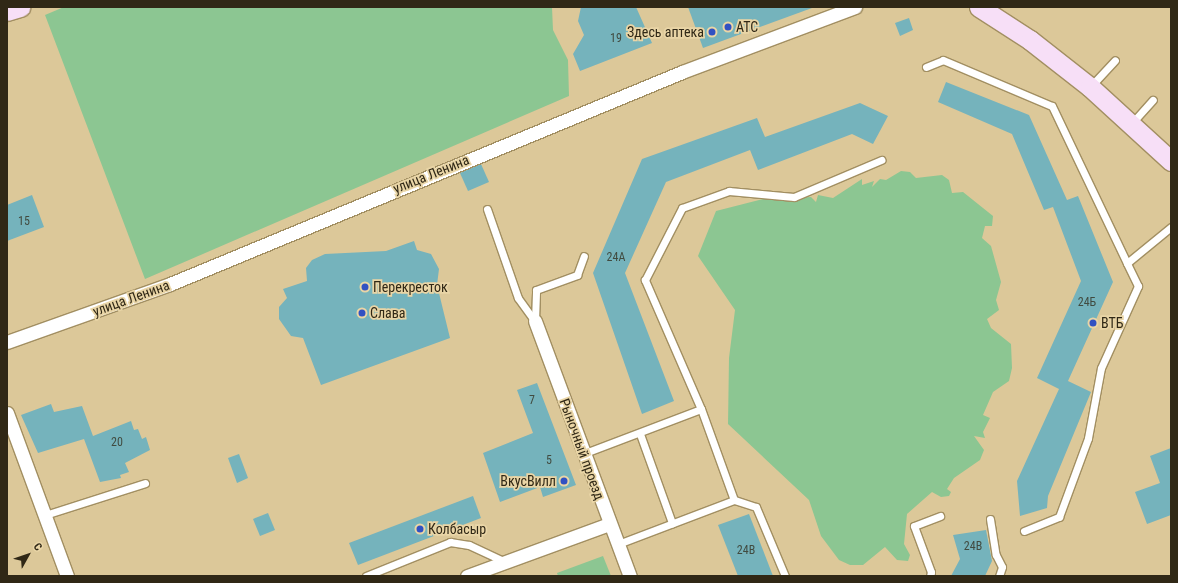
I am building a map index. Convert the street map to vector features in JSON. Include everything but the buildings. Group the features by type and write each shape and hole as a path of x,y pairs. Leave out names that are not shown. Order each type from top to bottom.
{"street":[{"path":"7,11 20,7"},
{"name":"улица Ленина","path":"7,342 170,284 682,72 855,7"},
{"path":"978,7 1030,40 1090,87 1132,123 1171,161"},
{"name":"Рыночный проезд","path":"535,321 585,453 609,524 630,576"},
{"path":"7,413 67,576"},
{"path":"467,576 609,524"}],"lane":[{"path":"926,67 943,60 1052,106 1138,286 1102,368 1088,438 1059,516 1024,531"},
{"path":"1090,87 1115,60"},
{"path":"1132,123 1154,100"},
{"path":"734,500 701,409 645,280 682,208 729,191 794,197 881,160"},
{"path":"488,209 518,298 535,321"},
{"path":"1127,263 1171,227"},
{"path":"535,321 536,290 577,275 584,256"},
{"path":"585,453 640,434 701,409"},
{"path":"640,434 672,523"},
{"path":"45,515 145,483"},
{"path":"618,544 734,500 756,507 785,576"},
{"path":"930,576 931,572 914,526 940,516"},
{"path":"990,519 996,555 1002,567 999,576"},
{"path":"366,576 450,542 469,545 505,562"}],"green space":[{"path":"64,7 552,7 553,30 568,60 569,96 145,279 45,15"},
{"path":"901,171 910,172 916,178 942,175 949,180 952,193 963,192 993,216 992,226 985,226 982,238 991,246 1001,282 996,300 999,310 987,319 991,328 1011,344 1012,368 1009,381 993,392 983,415 990,418 983,432 985,438 974,436 984,450 980,460 954,478 947,489 951,492 949,496 941,497 932,492 907,514 904,544 910,555 908,561 897,560 885,547 863,565 850,565 839,560 821,536 809,500 728,424 729,358 735,310 698,256 716,211 763,199 811,197 816,202 818,195 833,198 862,179 862,185 874,181 872,187 880,179 886,180"},
{"path":"603,556 611,576 558,576 557,573"}],"place":[{"name":"АТС","path":"728,27"},
{"name":"Здесь аптека","path":"712,32"},
{"name":"Перекресток","path":"365,287"},
{"name":"Слава","path":"362,313"},
{"name":"ВТБ","path":"1093,323"},
{"name":"ВкусВилл","path":"564,481"},
{"name":"Колбасыр","path":"420,529"}]}
